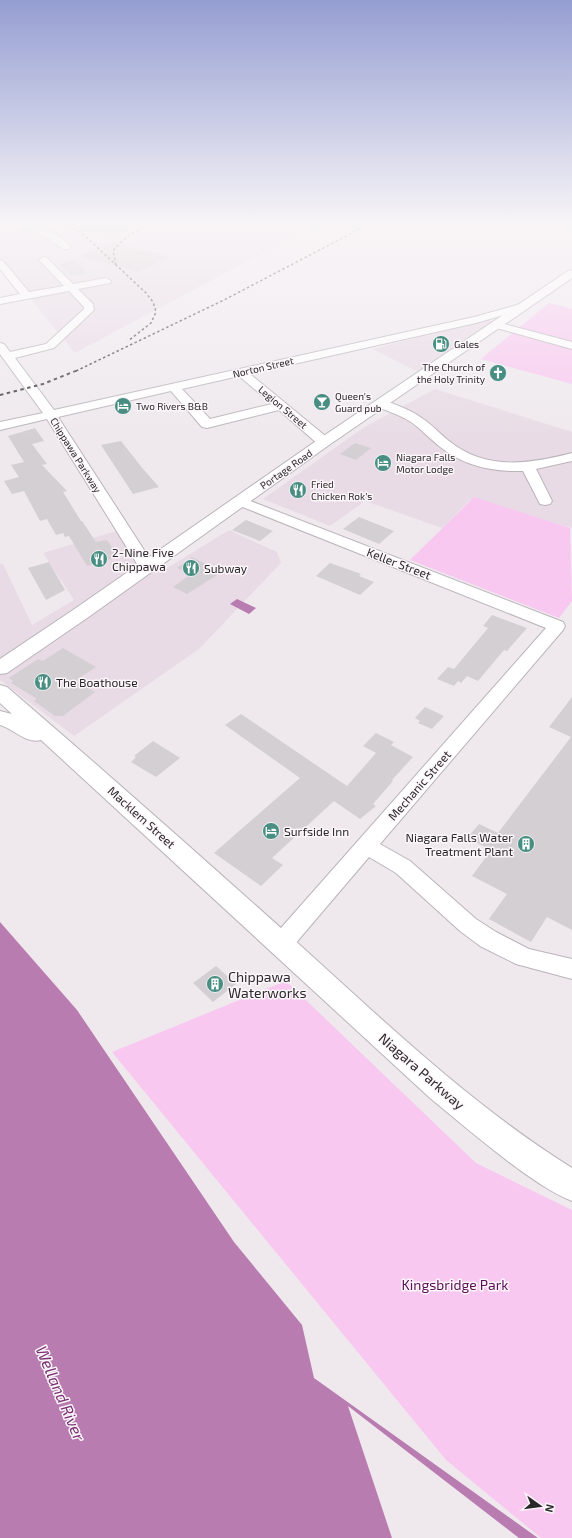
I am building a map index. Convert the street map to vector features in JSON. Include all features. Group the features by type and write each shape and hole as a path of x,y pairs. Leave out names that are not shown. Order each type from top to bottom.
{"main road":[{"name":"Portage Road","path":"0,668 147,567 324,442 540,295"},
{"path":"476,320 496,326"},
{"name":"Macklem Street","path":"0,692 79,760 281,944"},
{"path":"0,718 22,726 79,760"},
{"name":"Niagara Parkway","path":"281,944 414,1065 465,1109 503,1140 572,1186"}],"street":[{"path":"0,301 34,295"},
{"path":"4,351 50,346 88,312 90,308 89,306 78,295"},
{"name":"Norton Street","path":"0,426 476,320 524,306"},
{"path":"496,326 572,346"},
{"name":"Chippawa Parkway","path":"4,351 50,414 147,567"},
{"name":"Legion Street","path":"241,372 324,442"},
{"path":"174,387 207,424 281,406"},
{"path":"381,404 415,419 448,447 463,456 493,466 509,468 528,467 572,457"},
{"path":"528,467 545,501"},
{"name":"Keller Street","path":"240,501 557,626"},
{"name":"Mechanic Street","path":"281,944 557,626"},
{"path":"366,846 403,867 468,925 488,939 524,957 572,969"}],"shaded area":[{"path":"27,295 184,295 75,353"},
{"path":"488,319 493,322 418,372 373,349"},
{"path":"435,389 572,432 572,528 470,500 442,528 365,501 330,526 263,499 363,428"},
{"path":"123,529 140,558 164,570 229,530 277,552 281,563 199,649 74,736 0,680 0,564 3,564 32,625 74,600 43,553"}],"green space":[{"path":"549,303 572,309 572,384 481,359"},
{"path":"474,497 570,528 572,601 559,618 410,560"},
{"name":"Kingsbridge Park","path":"286,981 476,1163 572,1210 572,1538 541,1538 446,1460 112,1052"}],"water":[{"path":"237,599 256,608 249,614 230,604"},
{"name":"Welland River","path":"0,922 77,1010 234,1242 302,1325 314,1378 538,1538 519,1538 348,1406 392,1538 0,1538"}],"building":[{"path":"35,428 44,441 32,444 47,464 42,465 67,491 63,492 96,542 107,540 119,557 87,566 69,536 65,537 63,533 56,535 47,519 40,521 24,491 12,494 4,481 19,477 11,465 24,462 8,436"},
{"path":"121,441 159,487 133,494 101,445"},
{"path":"355,443 371,448 356,460 340,454"},
{"path":"359,517 394,531 379,544 343,529"},
{"path":"246,520 273,531 260,541 232,530"},
{"path":"192,557 222,572 187,594 173,587 191,574 177,568"},
{"path":"49,562 65,590 46,600 28,568"},
{"path":"330,563 361,574 359,576 374,582 360,595 316,576"},
{"path":"492,615 527,628 507,651 504,650 478,681 467,676 461,683 458,681 454,686 437,679 448,667 454,669 488,628 483,626"},
{"name":"The Boathouse","path":"63,648 96,667 75,681 95,692 63,716 55,716 34,701 37,699 11,683 13,681 9,678 38,659 43,661"},
{"name":"Niagara Falls Water Treatment Plant","path":"572,697 572,930 547,917 531,942 489,919 507,894 472,876 491,850 467,838 479,824 498,833 571,737 549,727"},
{"path":"425,707 444,716 432,729 418,723 420,721 415,718"},
{"path":"241,714 347,786 376,753 363,746 376,733 394,742 391,745 413,757 373,804 376,806 360,819 334,801 272,858 283,865 261,886 214,853 300,778 225,725"},
{"path":"153,741 180,758 156,777 131,762 136,757 134,756"},
{"name":"Chippawa Waterworks","path":"216,966 236,984 213,1002 193,983"}],"railway":[{"path":"128,341 151,323 156,312 153,302 147,295"},
{"path":"76,371 234,295"},
{"path":"0,395 43,384 78,370"}],"place":[{"name":"Gales","path":"441,344"},
{"name":"The Church of the Holy Trinity","path":"498,373"},
{"name":"Queen's Guard pub","path":"322,402"},
{"name":"Two Rivers B&B","path":"123,406"},
{"name":"Niagara Falls Motor Lodge","path":"383,463"},
{"name":"Fried Chicken Rok’s","path":"298,490"},
{"name":"2-Nine Five Chippawa","path":"99,559"},
{"name":"Subway","path":"191,568"},
{"name":"The Boathouse","path":"43,682"},
{"name":"Surfside Inn","path":"271,831"},
{"name":"Niagara Falls Water Treatment Plant","path":"526,844"},
{"name":"Chippawa Waterworks","path":"215,984"}]}
